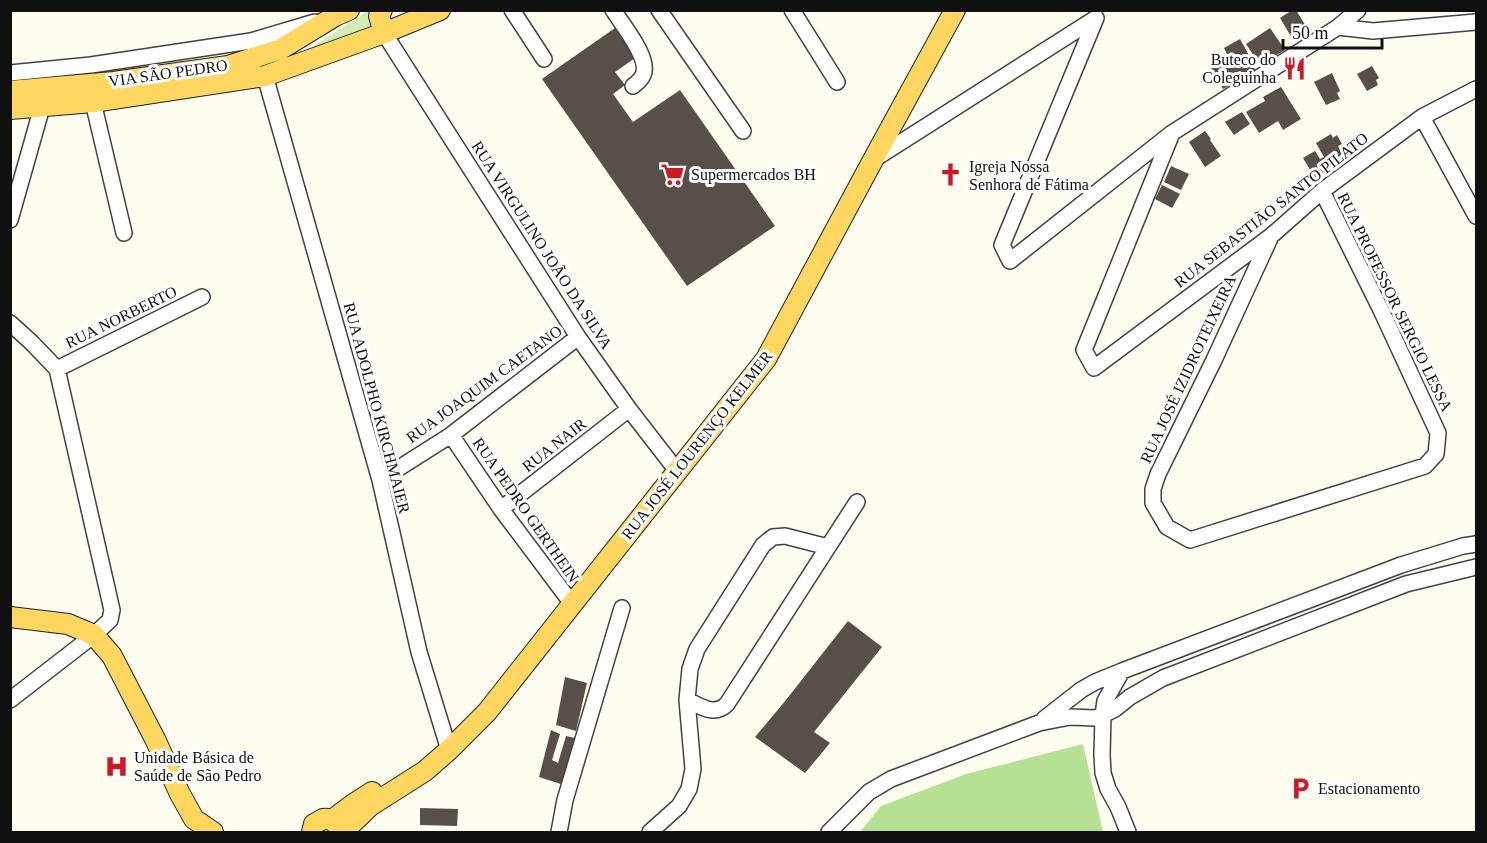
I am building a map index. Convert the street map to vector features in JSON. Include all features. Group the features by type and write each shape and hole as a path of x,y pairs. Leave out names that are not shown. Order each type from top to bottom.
{"main road":[{"path":"382,10 379,16 384,33"},
{"path":"10,109 93,102 265,76 440,10"},
{"name":"RUA JOSÉ LOURENÇO KELMER","path":"310,832 314,824 326,818 338,828 352,805 419,763 447,752 487,712 573,605 766,359 955,10"},
{"name":"VIA SÃO PEDRO","path":"10,91 113,82 228,66 281,49 342,13"},
{"path":"10,618 68,624 94,635 112,656 194,819 210,832"}],"street":[{"path":"512,10 544,59"},
{"path":"613,10 643,58 644,75 633,86"},
{"path":"659,10 743,131"},
{"path":"792,10 837,82"},
{"path":"1098,14 1002,244 1010,261 1172,133 1338,27 1358,10"},
{"path":"10,73 91,65 251,41 342,13"},
{"path":"873,160 1098,14"},
{"path":"1338,27 1373,31 1476,22"},
{"name":"RUA VIRGULINO JOÃO DA SILVA","path":"384,33 578,337 677,471"},
{"name":"RUA ADOLPHO KIRCHMAIER","path":"265,76 380,480 419,652 447,752"},
{"name":"RUA SEBASTIÃO SANTO PILATO","path":"1172,133 1084,350 1094,368 1271,236 1322,191 1422,117 1476,89"},
{"path":"93,102 124,233"},
{"path":"10,220 42,107"},
{"path":"1422,117 1476,214"},
{"name":"RUA PROFESSOR SERGIO LESSA","path":"1190,540 1425,466 1436,454 1438,433 1322,191"},
{"name":"RUA JOSÉ IZIDROTEIXEIRA","path":"1190,540 1167,527 1153,503 1153,489 1158,474 1271,236"},
{"name":"RUA NORBERTO","path":"57,369 202,297"},
{"path":"10,323 57,369 112,610 110,620 94,635 10,700"},
{"name":"RUA JOAQUIM CAETANO","path":"380,480 451,435 578,337"},
{"name":"RUA NAIR","path":"501,509 629,409"},
{"name":"RUA PEDRO GERTHEIN","path":"451,435 501,509 573,605"},
{"path":"687,700 713,711 721,710 727,704 857,502"},
{"path":"650,832 679,806 690,789 693,770 687,700 690,669 697,649 763,545 773,537 785,536 828,547"},
{"path":"1039,723 1081,690 1095,682 1401,565 1476,544"},
{"path":"829,832 869,792 891,779 1039,723 1070,717 1095,718 1115,709 1130,697 1163,678 1406,584 1476,567"},
{"path":"559,832 565,800 622,608"},
{"path":"1211,637 1218,657"},
{"path":"1122,671 1105,701 1102,755 1103,773 1108,789 1128,832"}],"green space":[{"path":"368,11 376,30 291,61"},
{"path":"1083,744 1103,832 860,832 881,806 966,774"}],"building":[{"path":"1296,10 1307,28 1292,38 1280,18"},
{"name":"Supermercados BH","path":"615,28 635,58 615,72 625,85 613,94 633,122 680,90 775,226 687,286 542,79"},
{"path":"1270,28 1285,50 1260,65 1246,44"},
{"path":"1240,39 1256,71 1223,89 1210,66 1228,56 1224,48"},
{"path":"1372,66 1379,78 1376,80 1378,85 1367,91 1357,74"},
{"path":"1332,73 1340,91 1337,93 1340,99 1326,105 1314,82"},
{"path":"1281,87 1301,119 1283,130 1278,121 1259,133 1246,112 1265,101 1263,97"},
{"path":"1242,112 1250,124 1234,135 1225,122"},
{"path":"1205,131 1221,156 1205,167 1189,142"},
{"path":"1331,134 1333,138 1337,135 1342,144 1338,146 1343,156 1328,165 1330,167 1324,170 1325,172 1315,178 1303,158 1315,151 1320,159 1324,157 1316,143"},
{"path":"1171,166 1189,174 1181,190 1164,182"},
{"path":"1162,185 1180,194 1172,208 1155,199"},
{"path":"848,621 882,647 814,732 830,743 805,773 755,737"},
{"path":"565,677 587,683 576,731 556,725"},
{"path":"551,730 560,734 552,760 558,763 566,736 575,738 564,785 539,777"},
{"path":"420,808 458,809 457,826 420,825"}],"place":[{"name":"Buteco do Coleguinha","path":"1294,68"},
{"name":"Supermercados BH","path":"673,174"},
{"name":"Igreja Nossa Senhora de Fátima","path":"951,175"},
{"name":"Unidade Básica de Saúde de São Pedro","path":"116,766"},
{"name":"Estacionamento","path":"1300,788"}]}
